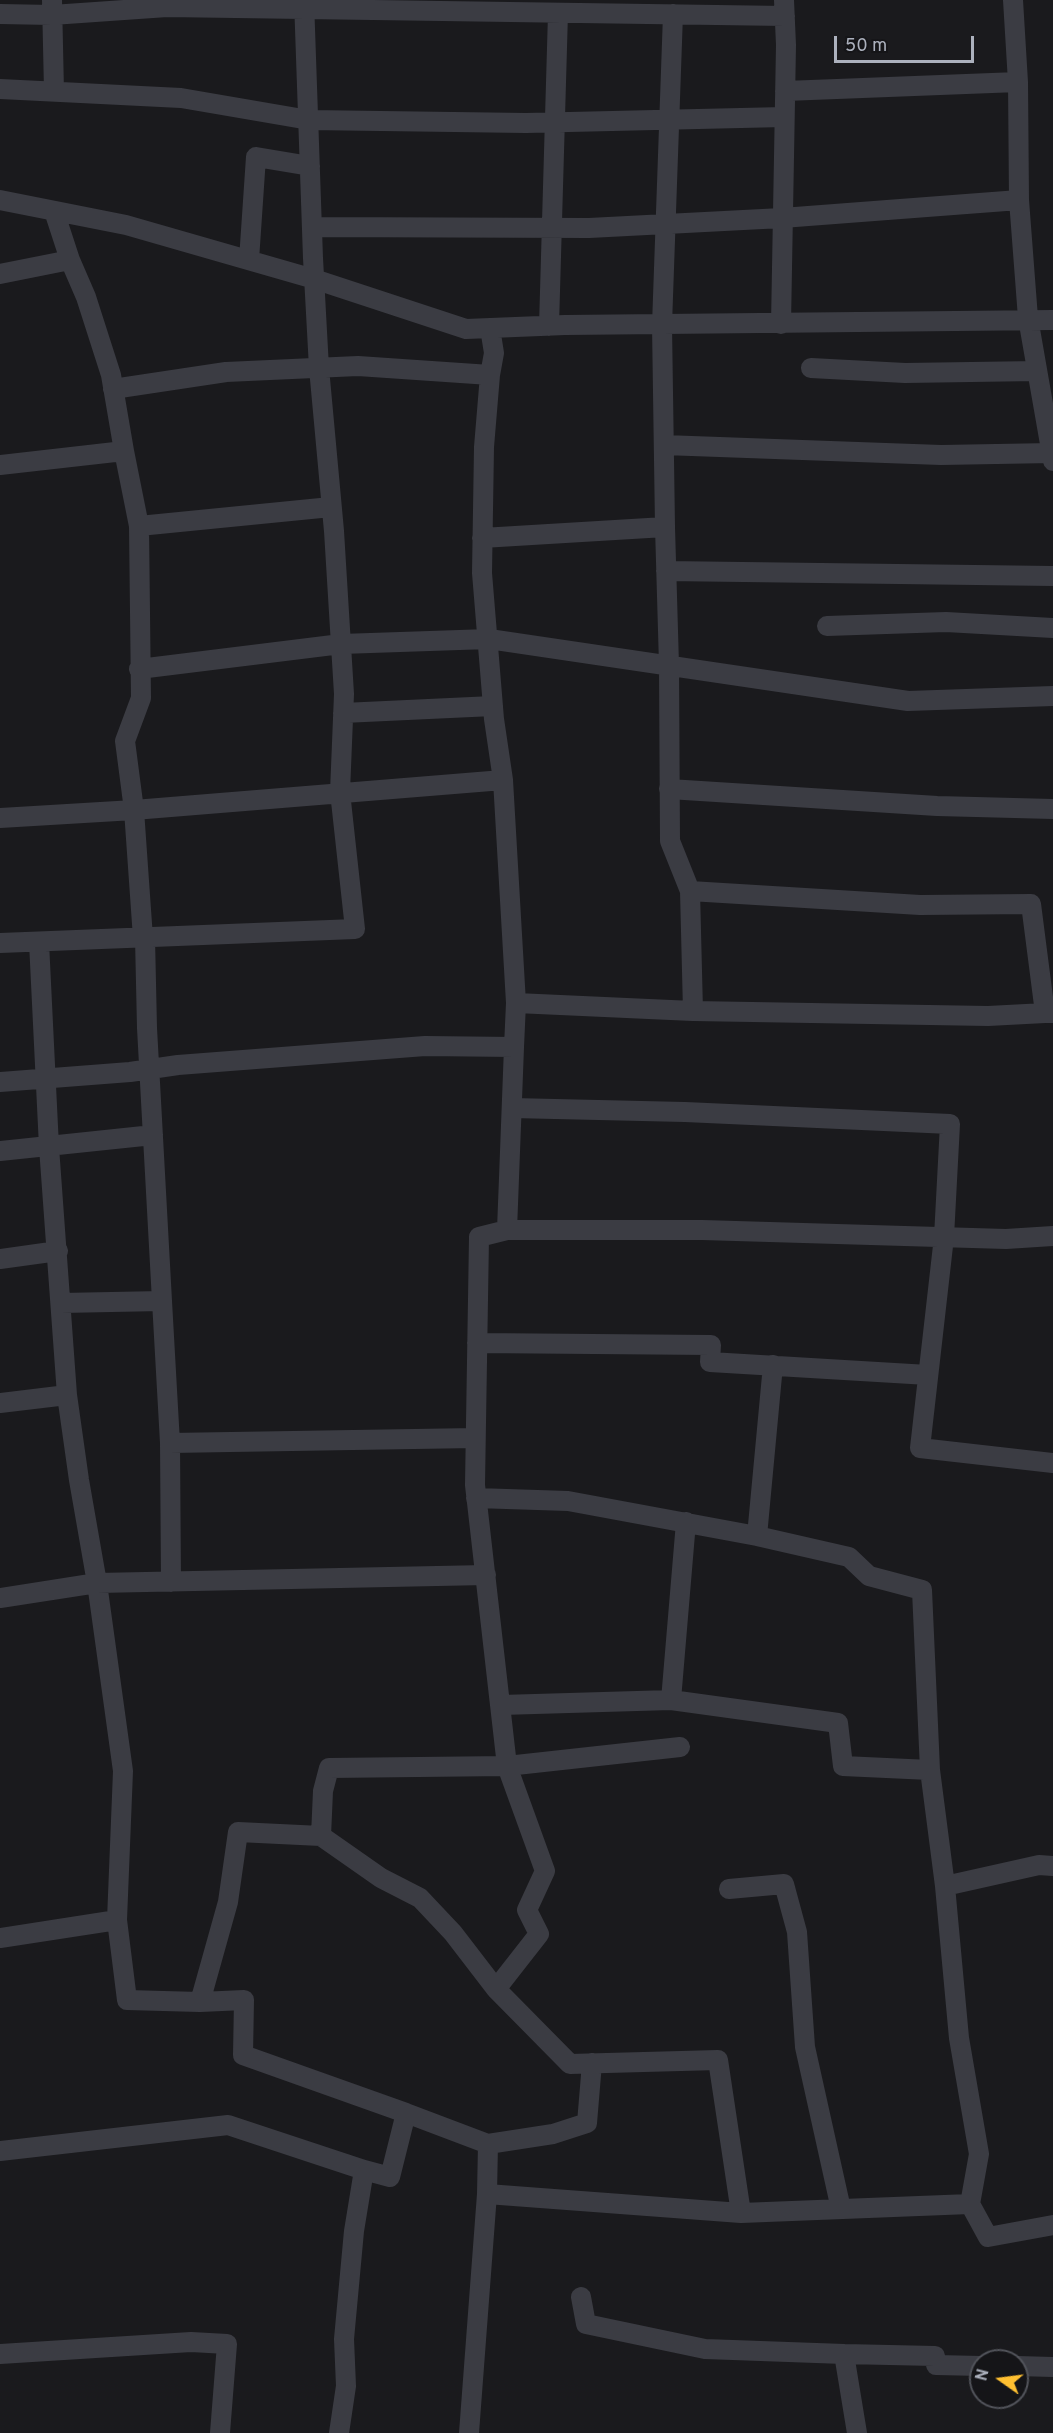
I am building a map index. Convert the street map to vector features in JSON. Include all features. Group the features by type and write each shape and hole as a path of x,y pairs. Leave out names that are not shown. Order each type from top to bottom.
{"street":[{"path":"664,445 1052,457 1028,318 1019,200 1018,82 1013,0"},
{"path":"0,14 52,7 167,7 195,4 434,6 558,13 784,8 781,324"},
{"path":"0,943 355,929 340,792 343,713 341,644 319,368 304,5"},
{"path":"52,7 54,91"},
{"path":"685,10 669,120 662,325 670,841 690,891 693,1011"},
{"path":"549,326 558,13"},
{"path":"784,91 1018,82"},
{"path":"0,89 181,98 309,120 555,122 784,117"},
{"path":"249,260 256,157 310,166"},
{"path":"312,227 552,228 666,224 782,218 1019,200"},
{"path":"0,201 126,225 314,279 466,329 1028,318 1053,320"},
{"path":"54,211 70,260 86,297 113,389 139,526 141,698 125,741 134,810 144,938 170,1443 171,1582"},
{"path":"0,274 70,260"},
{"path":"490,328 494,353 484,447 482,573 493,706 502,780 516,1003 507,1230"},
{"path":"113,389 226,372 358,366 490,375"},
{"path":"811,368 905,373 1037,370"},
{"path":"0,465 124,451"},
{"path":"139,526 331,507"},
{"path":"482,538 665,527"},
{"path":"666,571 1053,576"},
{"path":"827,626 946,622 1053,628"},
{"path":"140,669 341,644 489,639 908,701 1053,696"},
{"path":"343,713 493,706"},
{"path":"0,818 134,810 502,780"},
{"path":"669,789 937,806 1053,809"},
{"path":"516,1003 693,1011 988,1017 1049,1013 1031,904 920,905 690,891"},
{"path":"39,942 49,1148 67,1395 97,1583 123,1771 117,1920 127,2000 200,2002 244,2000 243,2055 488,2144 553,2134 587,2123 592,2063"},
{"path":"0,1082 178,1065 425,1046 514,1047"},
{"path":"512,1108 685,1112 950,1124 944,1237 920,1448 1053,1463"},
{"path":"0,1151 49,1148 153,1135"},
{"path":"496,1989 539,1934 527,1910 545,1871 507,1766 476,1498 479,1237 507,1230 702,1230 1006,1239 1053,1236"},
{"path":"0,1259 58,1251"},
{"path":"61,1303 162,1301"},
{"path":"477,1343 711,1345 710,1362 928,1375"},
{"path":"757,1536 773,1365"},
{"path":"0,1403 67,1395"},
{"path":"170,1443 476,1438"},
{"path":"476,1498 568,1501 757,1536 849,1557 869,1576 922,1590 930,1770 945,1886 959,2038 980,2154 970,2204 988,2237 1053,2225"},
{"path":"671,1700 686,1522"},
{"path":"0,1598 97,1583 486,1575"},
{"path":"501,1705 671,1700 838,1723 843,1766 930,1770"},
{"path":"321,1836 323,1791 328,1768 507,1766 681,1747"},
{"path":"200,2002 228,1902 238,1832 321,1836 381,1878 420,1898 453,1933 496,1989 570,2064 718,2060 741,2212"},
{"path":"945,1886 1039,1865 1053,1866"},
{"path":"729,1890 784,1884 796,1932 806,2047 841,2209"},
{"path":"0,1938 117,1920"},
{"path":"0,2151 228,2125 390,2177 406,2113"},
{"path":"469,2433 488,2144"},
{"path":"339,2433 346,2386 344,2339 354,2231 364,2170"},
{"path":"486,2194 741,2212 970,2204"},
{"path":"581,2297 586,2324 705,2349 935,2356 936,2365 969,2366"},
{"path":"0,2354 191,2342 227,2344 220,2433"},
{"path":"844,2354 857,2433"},
{"path":"1029,2366 1053,2367"}]}
